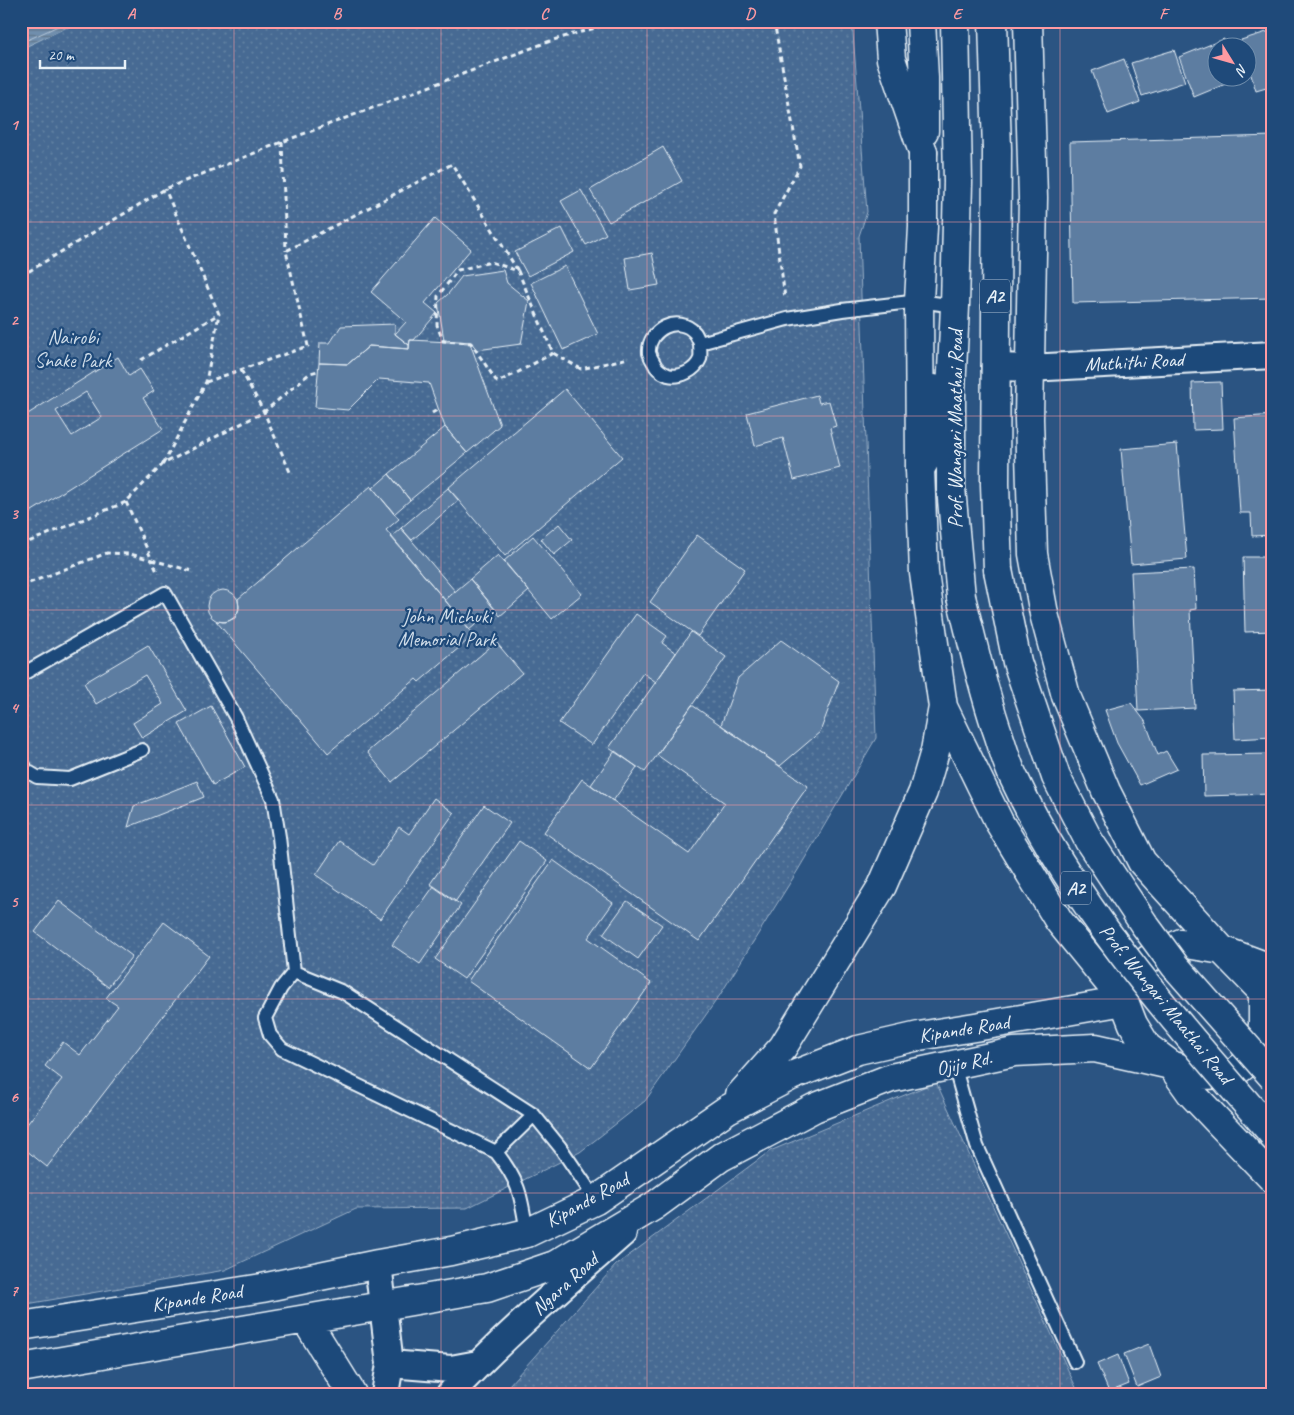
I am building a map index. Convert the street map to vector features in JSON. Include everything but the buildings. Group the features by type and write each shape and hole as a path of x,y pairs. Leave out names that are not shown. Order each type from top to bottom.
{"main road":[{"path":"888,21 891,59 924,152"},
{"name":"Prof. Wangari Maathai Road","path":"921,21 924,78 924,152 923,227 919,301 920,469 924,573 943,707 999,822 1059,921 1124,1001"},
{"name":"Prof. Wangari Maathai Road","path":"955,21 958,182 951,392 951,488 961,597 986,698 1012,774 1050,847 1087,906 1141,978 1273,1134"},
{"name":"Prof. Wangari Maathai Road","path":"993,21 997,150 995,484 998,570 1020,671 1056,777 1089,841 1144,924 1175,966 1273,1077"},
{"path":"1028,21 1033,198 1029,368 1033,554 1044,614 1066,696 1106,791 1142,862 1263,992 1270,1027"},
{"path":"920,469 930,452 938,323 943,313 955,306"},
{"path":"728,1109 783,1047 882,886 923,792 935,751 943,707"},
{"path":"1171,1065 1147,1047 1133,1024 1124,1001 1132,976 1149,959 1181,943 1222,950 1273,969"},
{"name":"Kipande Road","path":"21,1326 262,1288 451,1251 526,1233 596,1200 728,1109 791,1076 858,1050 919,1036 1124,1001"},
{"name":"Ojijo Rd.","path":"654,1206 721,1157 814,1108 891,1078 1014,1052 1096,1048 1171,1065 1201,1075 1233,1074 1258,1054 1270,1027"},
{"name":"Prof. Wangari Maathai Road","path":"1171,1065 1191,1093 1273,1179"},
{"name":"Kipande Road","path":"21,1368 487,1288 555,1265 654,1206"},
{"path":"306,1320 352,1394"}],"street":[{"name":"Muthithi Road","path":"995,367 1029,368 1273,355"},
{"name":"Ngara Road","path":"450,1394 478,1364 540,1306 654,1206"},
{"path":"378,1264 390,1364 385,1394"},
{"path":"390,1364 451,1369 478,1364"}],"lane":[{"path":"700,343 787,319 842,310 919,301 955,306"},
{"path":"672,324 685,326 694,332 700,343 700,358 692,370 679,376 667,375 656,368 649,354 650,342 660,329 672,324"},
{"path":"21,675 165,593 236,718 273,799 294,972 281,988 265,1018 270,1035 282,1049 496,1152 510,1169 519,1189 526,1233"},
{"path":"21,760 27,772 37,777 70,779 142,750"},
{"path":"294,972 343,992 534,1115 560,1147 596,1200"},
{"path":"954,1065 977,1146 1075,1362"},
{"path":"496,1152 534,1115"}],"path":[{"path":"21,276 165,189 282,142 553,40 620,21"},
{"path":"774,21 800,166 774,214 787,319"},
{"path":"206,382 308,346 286,251 282,142"},
{"path":"286,251 452,164 518,271 553,353 581,369 649,354"},
{"path":"21,545 126,502 163,464 206,382 219,314 165,189"},
{"path":"518,271 490,262 458,270 438,296 438,326 441,341 470,343 497,382 553,353"},
{"path":"141,360 219,314"},
{"path":"241,370 264,412 290,472"},
{"path":"163,464 264,412 310,373 318,371"},
{"path":"432,413 438,410"},
{"path":"126,502 165,593"},
{"path":"21,586 107,553 130,554 192,571"}],"green space":[{"name":"John Michuki Memorial Park","path":"21,21 852,21 867,212 859,236 876,738 798,870 720,995 645,1101 580,1152 467,1208 356,1209 225,1270 21,1305"},
{"path":"936,1082 1079,1394 501,1394 616,1265 770,1151"}],"water":[{"path":"21,21 80,21 21,49"}],"park label":[{"name":"Nairobi Snake Park","path":"73,348"}]}
